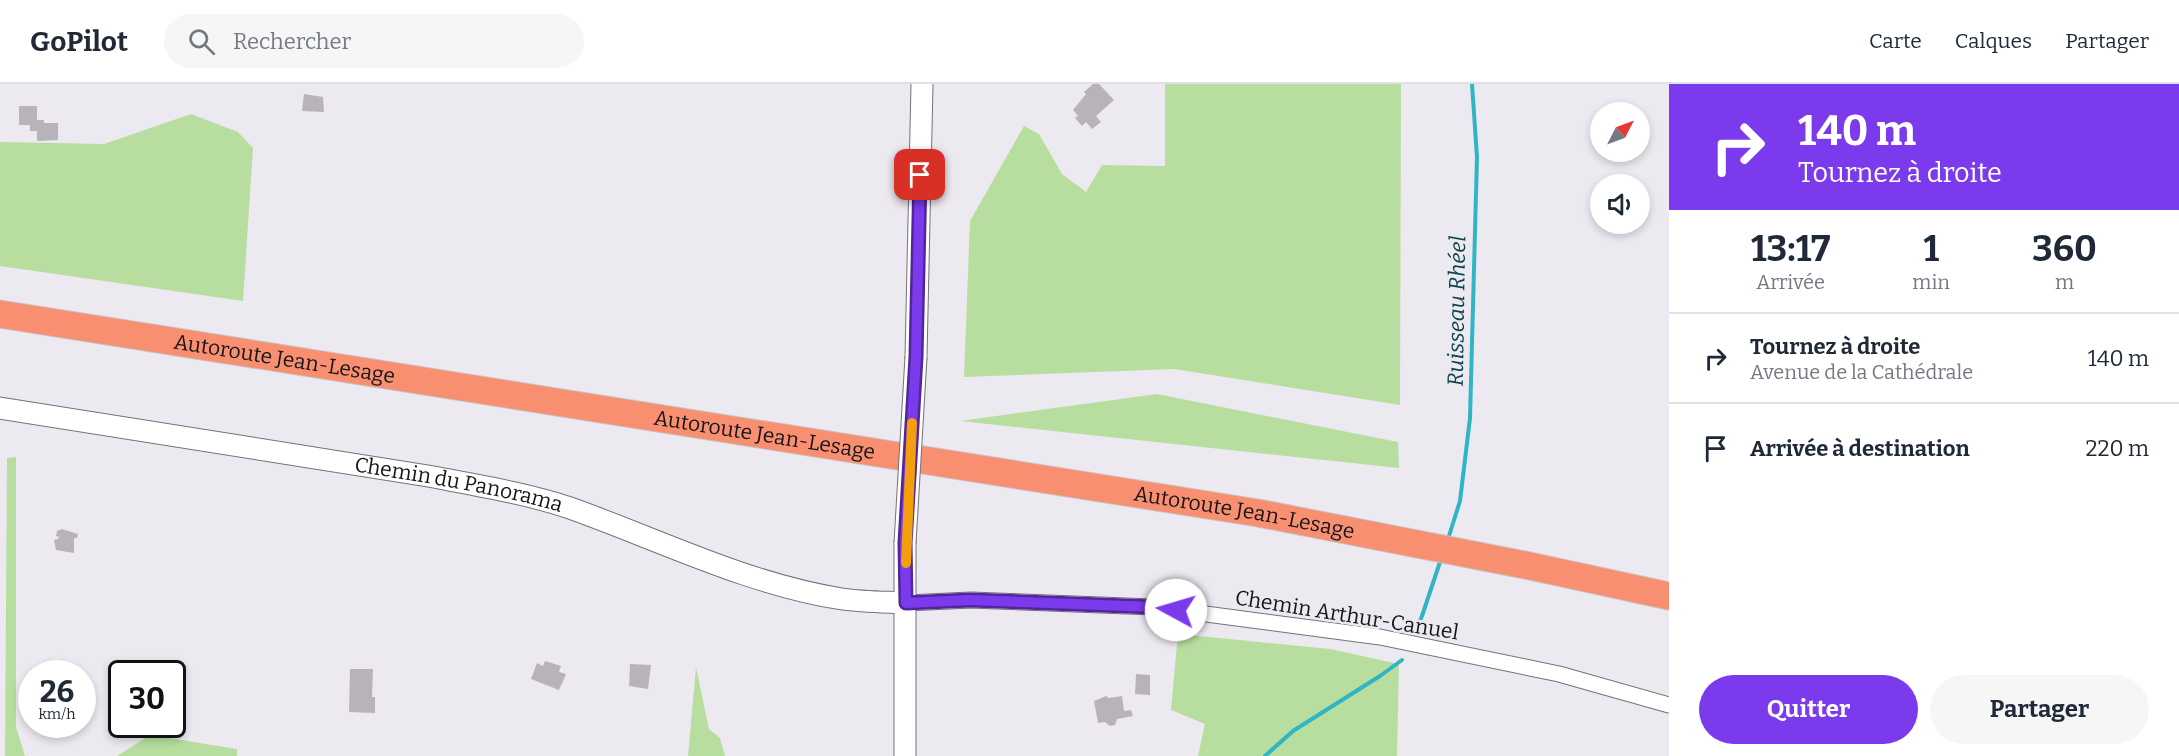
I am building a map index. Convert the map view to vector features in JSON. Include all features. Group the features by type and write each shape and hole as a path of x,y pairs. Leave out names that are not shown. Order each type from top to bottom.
{"highway":[{"name":"Autoroute Jean-Lesage","path":"0,314 1258,513 1514,562 1669,596"}],"street":[{"path":"905,756 905,543 916,357 922,84"},
{"name":"Chemin du Panorama","path":"0,408 428,476 492,489 568,508 715,565 784,586 843,600 906,603"},
{"name":"Chemin Arthur-Canuel","path":"906,603 970,600 1153,607 1380,638 1558,674 1669,705"}],"green space":[{"path":"1165,84 1401,84 1400,405 1174,369 964,377 970,221 1024,126 1039,134 1062,174 1086,192 1102,165 1165,166"},
{"path":"191,114 238,132 253,148 243,301 0,266 0,142 104,144"},
{"path":"1157,394 1398,442 1399,468 960,421"},
{"path":"16,457 16,727 25,756 5,756 7,458"},
{"path":"1178,634 1330,649 1399,664 1397,756 1198,756 1205,724 1171,710"},
{"path":"696,667 709,729 720,738 725,756 688,756"},
{"path":"145,738 169,738 237,749 237,756 117,756"}],"building":[{"path":"1093,84 1099,84 1114,100 1096,116 1101,122 1092,129 1086,122 1082,126 1075,118 1078,116 1073,110 1086,94 1084,92"},
{"path":"304,94 323,97 324,112 302,111"},
{"path":"19,106 37,106 37,120 44,120 44,123 58,123 58,140 37,141 37,131 30,131 30,125 19,125"},
{"path":"62,529 78,534 77,538 74,538 74,553 56,550 54,540 59,537 56,536 57,531"},
{"path":"545,661 561,666 559,672 566,674 559,690 531,679 537,663 543,666"},
{"path":"630,664 651,665 648,689 629,686"},
{"path":"350,669 373,669 372,697 375,697 375,713 349,712"},
{"path":"1136,674 1150,675 1150,695 1135,694"},
{"path":"1106,696 1109,698 1122,696 1124,711 1131,710 1133,716 1117,719 1115,725 1110,726 1105,722 1098,723 1094,701"}],"waterway":[{"name":"Ruisseau Rhéel","path":"1449,536 1460,501 1470,418 1477,157 1472,84"},
{"name":"Ruisseau Rhéel","path":"1414,634 1440,562"},
{"name":"Ruisseau Rhéel","path":"1265,756 1293,731 1402,660"}],"slow traffic":[{"path":"906,563 905,543 912,423"}],"route":[{"path":"920,175 916,357 905,543 906,603 970,600 1153,607 1176,610"}]}
